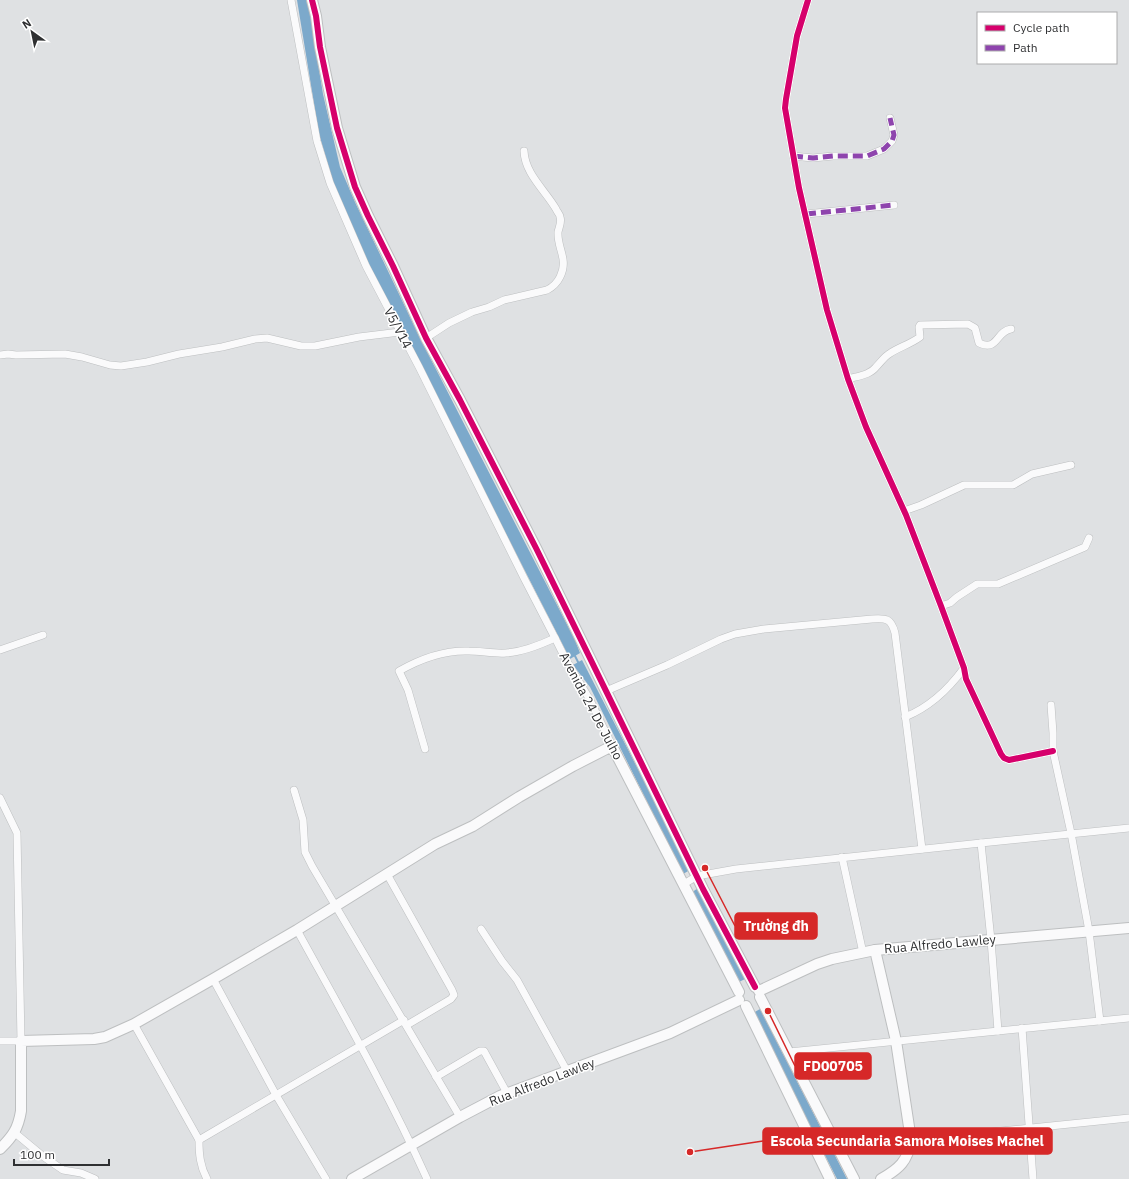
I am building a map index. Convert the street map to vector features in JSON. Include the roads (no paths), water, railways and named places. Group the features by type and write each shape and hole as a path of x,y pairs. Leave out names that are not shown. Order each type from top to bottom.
{"street":[{"name":"V5/V14","path":"292,0 317,141 330,183 366,266 419,367 524,578 556,638"},
{"path":"312,0 334,115 353,180 368,216 426,338 460,400 536,548 698,876 703,889 758,992 854,1179"},
{"path":"808,0 797,36 785,108 793,156 827,310 848,379 866,427 904,511 941,606 964,668 969,686 1004,758 1008,760 1053,751"},
{"path":"793,156 813,158 833,156 867,156 884,149 892,141 894,135 890,118"},
{"path":"426,338 449,323 466,315 480,309 490,307 504,300 547,290 553,287 558,280 564,267 564,258 559,242 558,232 561,217 528,168 524,158 524,151"},
{"path":"806,214 894,205"},
{"path":"848,379 869,373 876,368 882,359 890,353 911,344 920,337 920,325 968,324 975,328 979,343 991,345 995,343 1003,332 1011,329"},
{"path":"0,355 65,354 110,365 121,366 148,362 255,339 267,338 301,346 315,346 359,337 400,332"},
{"path":"904,511 921,505 964,485 1013,485 1032,474 1071,465"},
{"path":"941,606 950,603 978,584 998,584 1085,547 1090,538"},
{"path":"606,691 735,634 881,618 889,620 894,629 922,849"},
{"path":"0,650 43,635"},
{"name":"Avenida 24 De Julho","path":"425,749 408,690 399,671 413,662 457,651 515,652 526,650 556,638 565,658 590,700 612,746 684,884 830,1179"},
{"path":"905,717 915,713 936,699 952,684 964,668"},
{"path":"1051,705 1053,751 1071,833 1089,931 1100,1021"},
{"path":"0,1041 94,1039 105,1037 134,1024 297,930 435,844 473,826 519,797 573,766 612,746"},
{"path":"294,790 303,820 305,852 460,1117"},
{"path":"0,798 17,833 21,1041 21,1111 19,1122 15,1133 0,1149"},
{"path":"684,884 698,876 736,869 1129,828"},
{"path":"981,843 991,940 998,1031"},
{"path":"842,857 863,953"},
{"path":"199,1140 361,1046 451,999 454,995 387,874"},
{"name":"Rua Alfredo Lawley","path":"758,992 817,964 832,959 875,950 1129,928"},
{"path":"481,929 502,961 517,980 567,1071"},
{"path":"297,930 361,1046 412,1145 427,1179"},
{"path":"875,950 896,1041 911,1140 906,1158 889,1176 881,1179"},
{"path":"213,979 276,1095 326,1179"},
{"path":"746,986 758,992 755,1005 742,999 746,986"},
{"name":"Rua Alfredo Lawley","path":"352,1179 460,1117 507,1093 670,1033 742,999"},
{"path":"789,1052 1129,1018"},
{"path":"134,1024 199,1140 201,1168 207,1179"},
{"path":"1022,1028 1028,1128 1033,1179"},
{"path":"436,1077 480,1051 484,1051 507,1093"},
{"path":"911,1140 1129,1118"},
{"path":"15,1133 44,1157 63,1170 81,1173 95,1179"}],"water":[{"path":"297,0 308,0 323,94 340,167 355,202 421,340 575,640 580,653 570,659 368,264 335,189 319,134"},
{"path":"582,660 690,870 683,874 590,687 573,665"},
{"path":"698,888 745,979 739,982 691,893"},
{"path":"760,1009 847,1179 837,1179 753,1013"}],"waterway":[{"path":"574,654 579,664"}],"place":[{"name":"Trường đh","path":"705,868"},
{"name":"FD00705","path":"768,1011"},
{"name":"Escola Secundaria Samora Moises Machel","path":"690,1152"}]}
